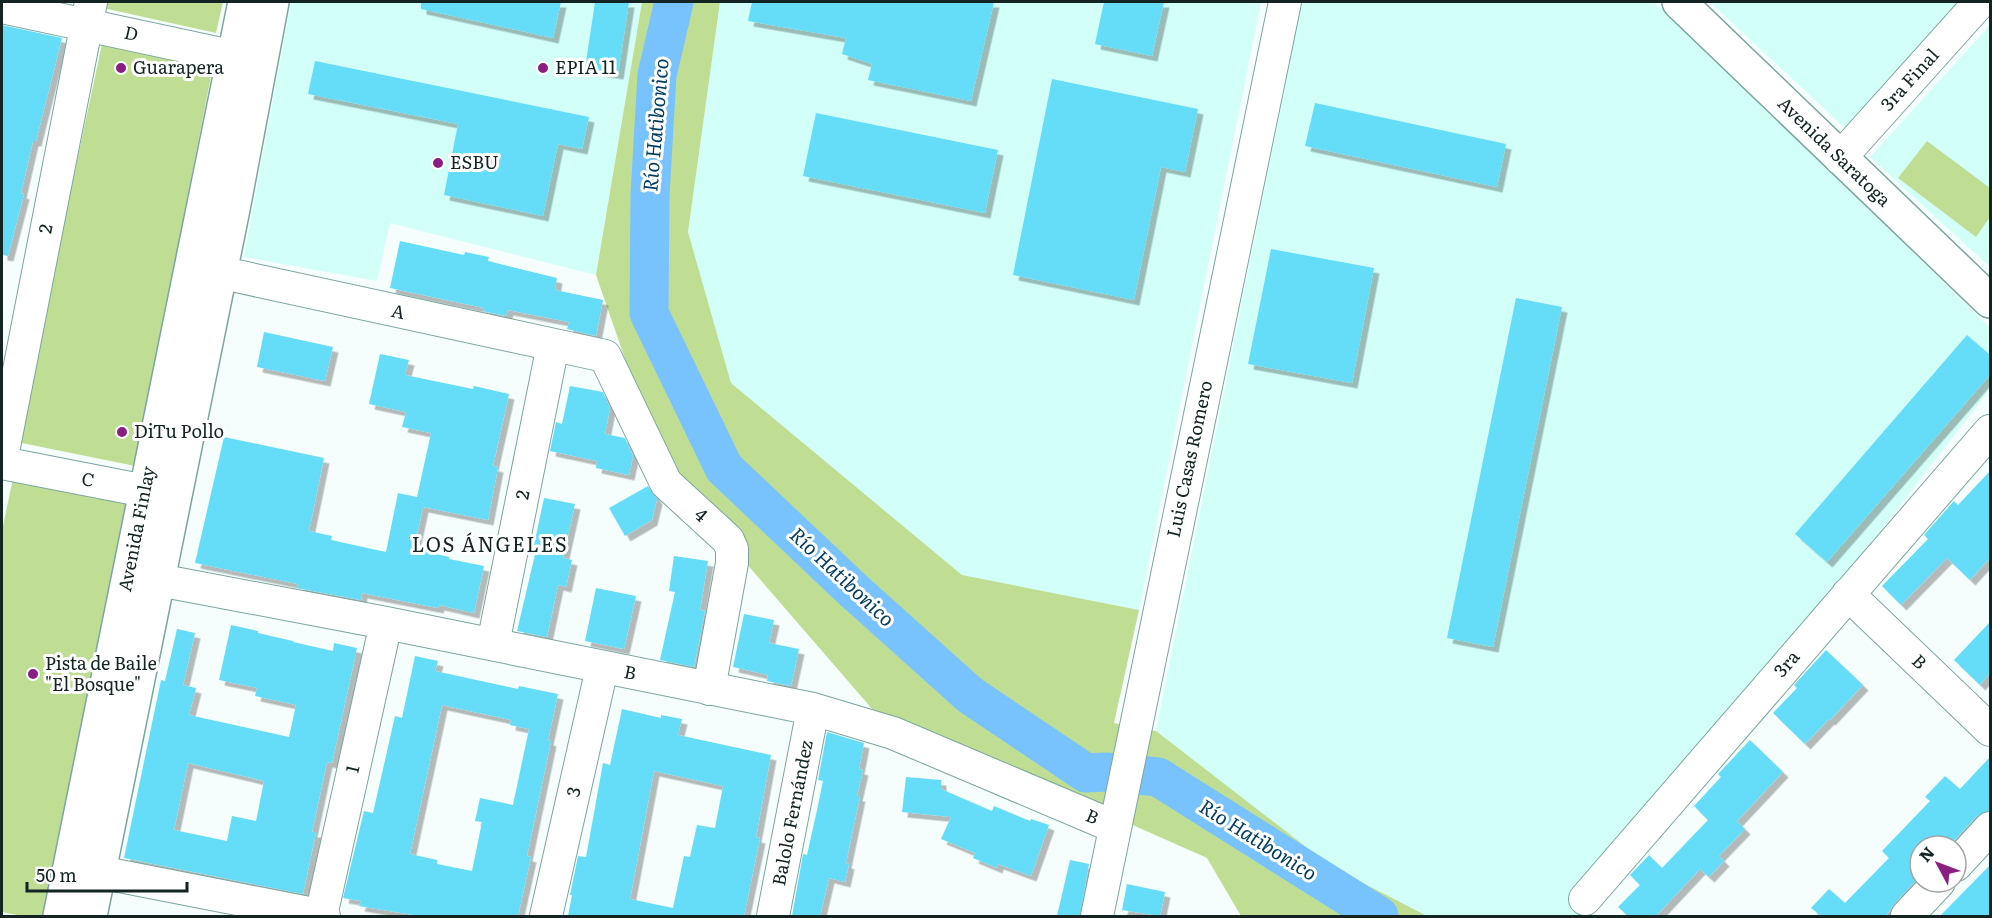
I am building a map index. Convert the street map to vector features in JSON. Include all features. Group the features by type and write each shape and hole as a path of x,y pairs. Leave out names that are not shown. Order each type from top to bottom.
{"main road":[{"name":"Avenida Finlay","path":"245,2 247,60"},
{"name":"Avenida Finlay","path":"60,916 84,870 247,60 272,2"},
{"name":"Avenida Saratoga","path":"1679,2 1990,301"},
{"name":"Avenida Finlay","path":"84,870 90,916"}],"street":[{"name":"Luis Casas Romero","path":"1097,916 1285,2"},
{"name":"3ra Final","path":"1840,158 1980,2"},
{"name":"D","path":"2,7 89,13 247,60"},
{"name":"2","path":"2,457 89,13"},
{"name":"A","path":"206,270 605,356"},
{"name":"2","path":"493,644 553,345"},
{"name":"4","path":"605,356 666,483 728,540 732,549 732,563 709,689"},
{"name":"3ra","path":"1585,899 1990,431"},
{"name":"C","path":"2,463 160,494"},
{"name":"B","path":"144,577 493,644 602,668 813,709 893,733 1118,813"},
{"name":"B","path":"1848,594 1990,730"},
{"name":"1","path":"322,916 386,623"},
{"name":"3","path":"546,916 602,668"},
{"name":"Balolo Fernández","path":"773,916 813,709"},
{"path":"1968,852 1990,828"},
{"path":"84,870 322,916"},
{"path":"1907,916 1928,894"}],"shaded area":[{"name":"ESBU","path":"291,2 642,2 596,275 390,223 377,281 244,257"},
{"path":"720,2 1261,2 1139,610 962,575 731,383 688,232"},
{"path":"1302,2 1653,2 1681,25 1990,328 1990,389 1582,916 1427,916 1331,867 1156,731"},
{"path":"1710,2 1958,2 1847,130"},
{"path":"1990,25 1990,267 1870,157"}],"green space":[{"path":"105,2 223,2 216,33 103,8"},
{"path":"642,2 720,2 688,232 731,383 962,575 1139,610 1114,723 1156,731 1332,867 1427,916 1241,916 1207,858 873,710 662,466 596,275"},
{"path":"102,44 213,66 135,466 17,442"},
{"path":"1927,141 1990,188 1990,217 1976,237 1898,178"},
{"path":"13,478 128,502 43,916 22,916 2,912 2,531"}],"building":[{"path":"421,2 561,2 553,38 421,9"},
{"path":"595,2 629,2 618,74 585,69"},
{"path":"752,2 994,2 971,101 868,80 872,64 842,54 846,38 748,21"},
{"path":"1104,2 1164,2 1152,56 1095,44"},
{"path":"2,25 62,38 36,141 33,141 21,193 24,194 8,256 2,255"},
{"path":"315,61 589,117 582,149 558,144 543,216 444,195 458,124 308,94"},
{"path":"1052,79 1198,109 1185,172 1161,167 1134,300 1013,275"},
{"path":"1315,103 1506,144 1497,187 1305,146"},
{"path":"816,113 998,150 985,213 803,176"},
{"path":"400,241 464,255 465,252 489,257 488,261 557,278 555,290 603,300 596,336 567,329 569,322 508,310 506,316 483,311 484,308 390,288"},
{"path":"1271,249 1374,268 1352,383 1248,364"},
{"path":"1516,298 1562,307 1493,647 1447,638"},
{"path":"264,332 333,347 325,381 257,367"},
{"path":"1967,335 1990,355 1990,375 1827,562 1795,534"},
{"path":"380,354 409,360 405,375 509,394 493,466 498,467 488,520 423,507 414,549 484,566 474,613 362,593 361,600 297,588 298,584 195,563 224,437 324,458 309,531 332,536 331,540 386,552 398,493 417,497 431,433 402,427 406,412 369,404"},
{"path":"570,386 603,392 610,408 605,434 625,438 633,456 629,475 596,468 597,461 550,451 556,422 562,424"},
{"path":"1990,471 1990,558 1970,580 1947,558 1901,605 1882,586 1928,539 1924,535 1954,501 1958,505"},
{"path":"648,486 657,499 652,520 625,536 609,508"},
{"path":"544,498 575,504 563,558 572,560 566,587 558,585 547,637 517,631 537,546 534,545"},
{"path":"674,556 708,561 700,610 705,611 694,667 660,660 675,592 669,591"},
{"path":"596,588 636,596 624,649 585,641"},
{"path":"744,614 774,620 769,643 799,649 791,686 767,681 768,675 733,667"},
{"path":"1990,622 1990,673 1980,685 1954,660"},
{"path":"231,625 333,651 334,643 357,648 332,763 327,762 312,832 316,832 303,894 124,858 161,680 165,681 177,629 195,633 183,685 196,688 189,715 289,737 296,705 255,696 257,688 219,680","holes":["188,763 264,781 256,821 232,816 227,841 174,830"]},
{"path":"1826,650 1863,685 1805,744 1773,713 1797,688 1794,685"},
{"path":"415,656 438,661 435,671 518,689 519,686 558,694 548,740 551,741 527,856 531,857 518,916 420,916 359,906 361,901 343,898 364,811 373,813 395,716 402,718","holes":["442,705 511,720 510,725 529,729 513,805 480,798 475,821 482,822 472,871 437,864 437,860 410,854"]},
{"path":"622,709 661,718 661,715 682,719 678,735 771,755 756,837 760,838 744,916 568,916 578,856 586,857 603,763 610,765","holes":["654,771 723,786 715,828 697,825 690,857 684,856 673,908 630,899"]},
{"path":"827,732 864,743 859,769 863,770 857,796 860,796 846,863 849,864 845,882 829,878 820,916 792,916 803,854 807,855 823,781 818,780"},
{"path":"1750,740 1783,772 1737,821 1745,829 1719,856 1724,861 1709,877 1700,869 1656,916 1628,916 1618,907 1640,885 1630,875 1649,855 1662,868 1708,820 1694,806 1721,777 1718,774"},
{"path":"1990,757 1990,810 1977,816 1960,834 1908,834 1908,889 1886,916 1821,916 1811,908 1829,889 1845,903 1889,858 1882,851 1930,801 1925,797 1945,776 1960,789"},
{"path":"906,777 941,780 941,789 992,811 994,806 1030,821 1031,819 1049,825 1031,876 998,864 997,868 973,858 975,853 941,839 951,817 902,812"},
{"path":"1070,860 1089,864 1080,916 1057,916"},
{"path":"1990,865 1990,916 1940,916 1962,894 1968,894 1968,887"},
{"path":"1127,884 1165,892 1160,916 1122,910"}],"waterway":[{"name":"Río Hatibonico","path":"674,2 657,75 650,195 649,313 724,468 853,590 970,695 1086,773 1106,772 1158,777 1379,916"}],"place":[{"name":"Guarapera","path":"121,68"},
{"name":"EPIA 11","path":"543,68"},
{"name":"ESBU","path":"438,163"},
{"name":"DiTu Pollo","path":"122,432"},
{"name":"Pista de Baile \"El Bosque\"","path":"33,674"}],"district":[{"name":"LOS ÁNGELES","path":"490,545"}]}
